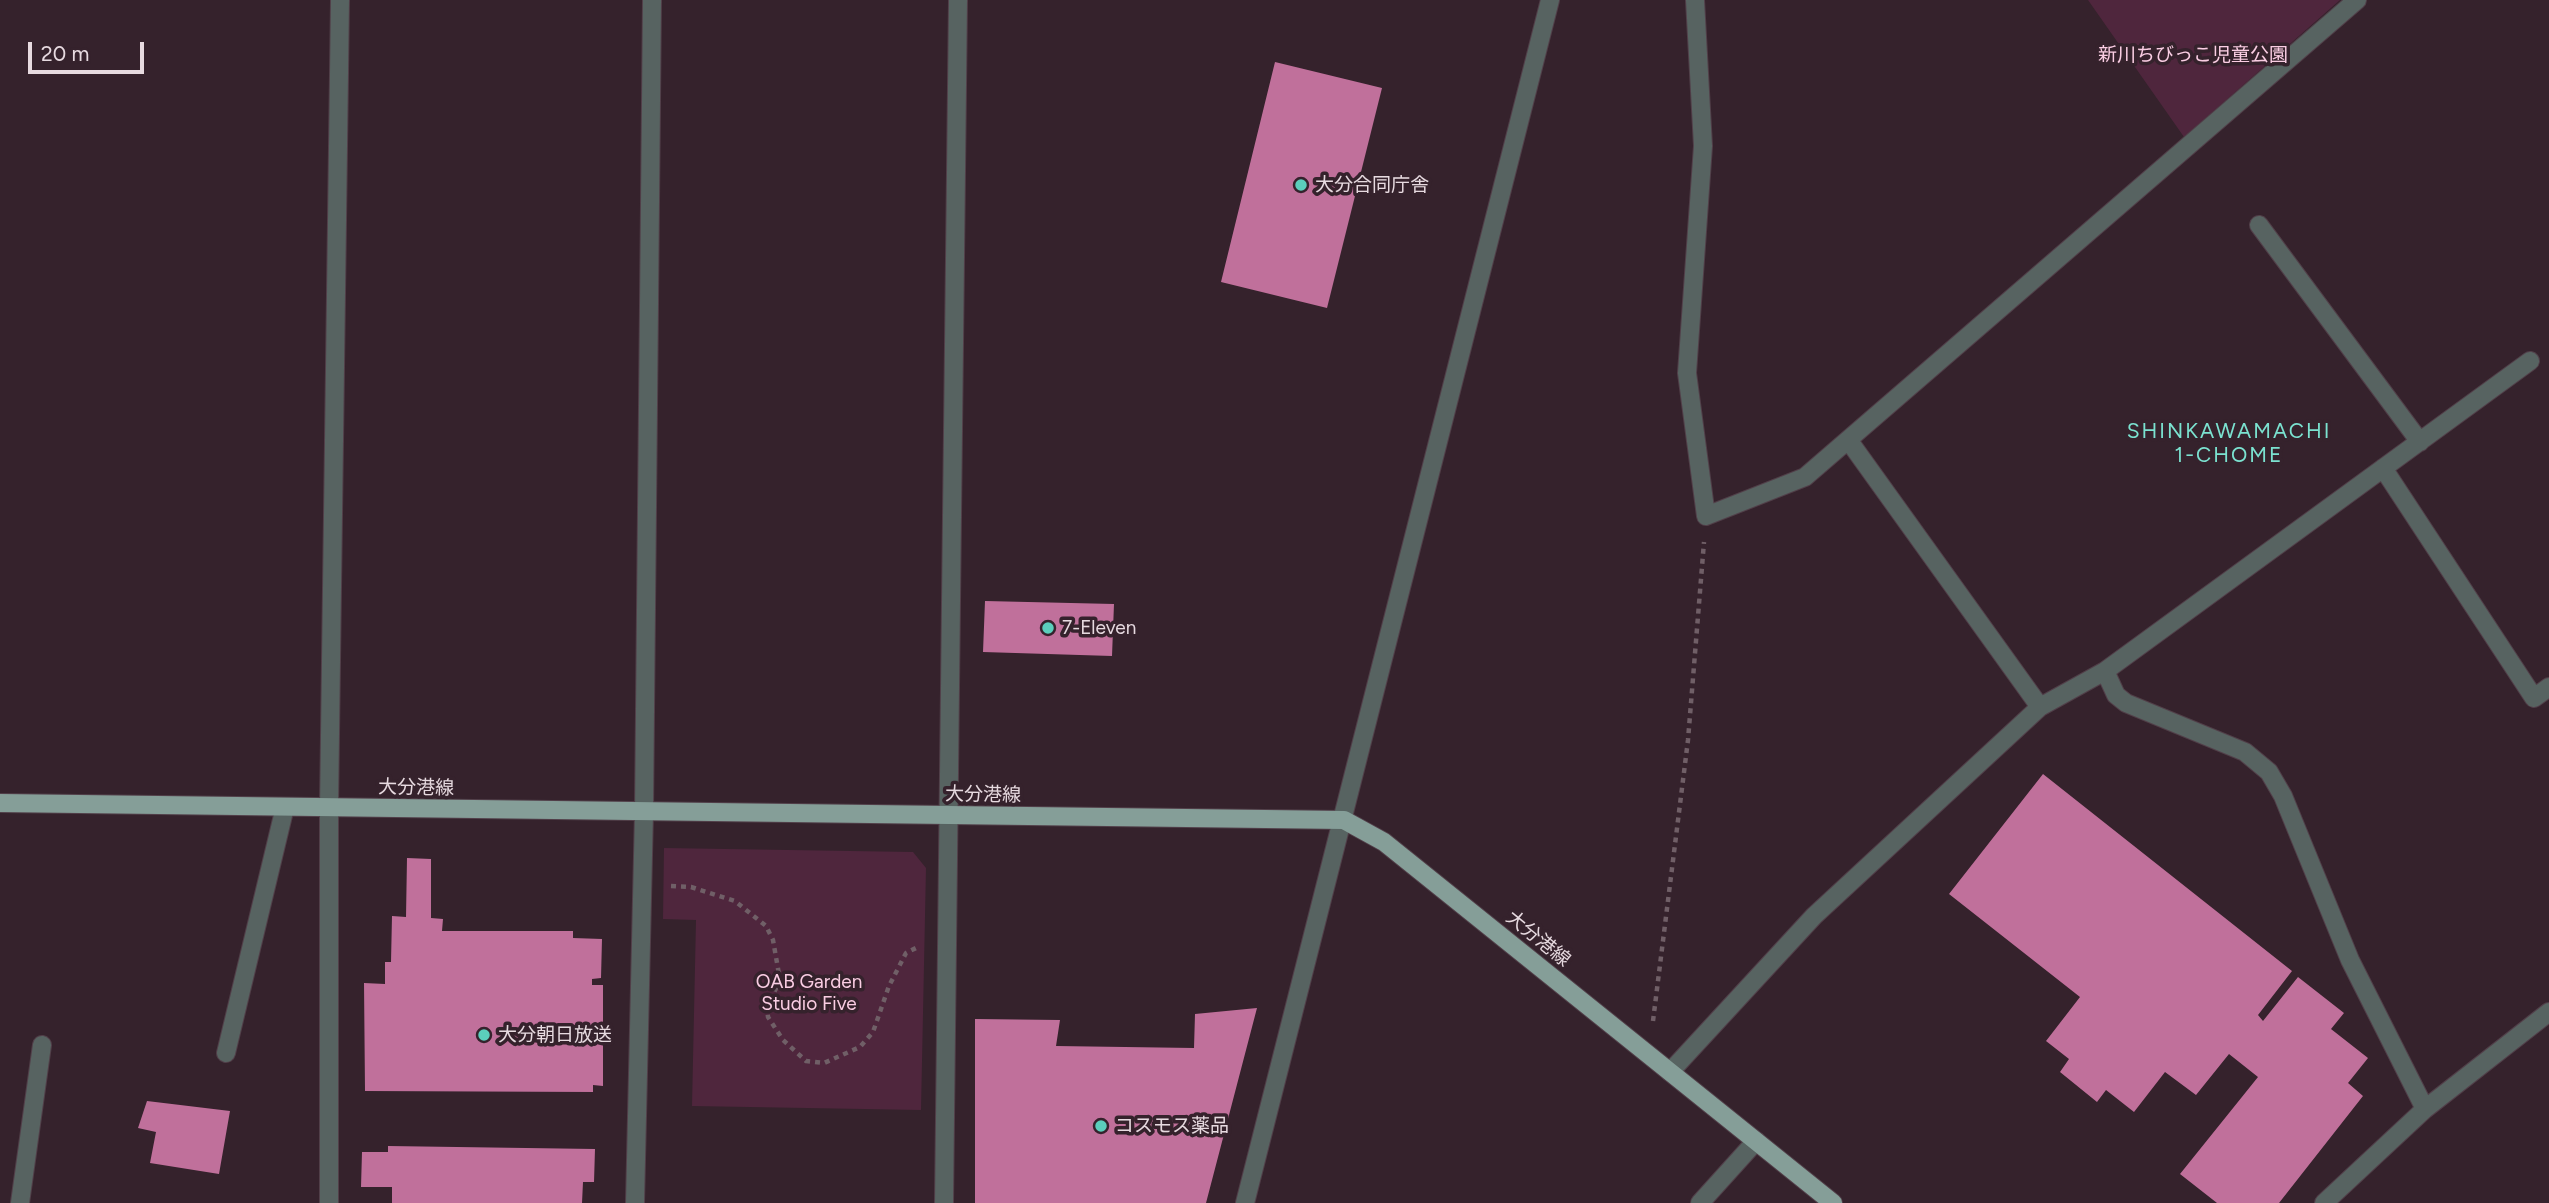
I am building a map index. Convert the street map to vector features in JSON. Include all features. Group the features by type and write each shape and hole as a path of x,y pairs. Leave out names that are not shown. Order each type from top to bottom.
{"main road":[{"name":"大分港線","path":"0,803 1344,820 1384,842 1833,1203"}],"street":[{"path":"329,1203 329,808 340,0"},
{"path":"635,1203 645,811 652,0"},
{"path":"944,1203 958,0"},
{"path":"1245,1203 1550,0"},
{"path":"1695,0 1703,146 1687,373 1706,516 1805,477 2357,0"},
{"path":"2259,225 2420,442"},
{"path":"1670,1072 1814,916 2040,707 2105,671 2530,361"},
{"path":"1849,441 2040,707"},
{"path":"2383,468 2534,698 2549,688"},
{"path":"2105,671 2116,695 2126,702 2245,752 2269,772 2283,796 2350,960 2425,1110"},
{"path":"226,1053 285,807"},
{"path":"2324,1203 2425,1110 2549,1012"},
{"path":"20,1203 42,1045"},
{"path":"1700,1203 1756,1141"}],"path":[{"path":"1653,1021 1688,740 1706,516"},
{"path":"643,884 691,887 708,892 734,901 766,926 774,940 780,980 768,1007 768,1017 783,1040 806,1061 824,1063 860,1047 873,1032 889,986 906,953 913,947 947,945"}],"green space":[{"name":"新川ちびっこ児童公園","path":"2088,0 2340,0 2184,137"},
{"name":"OAB Garden Studio Five","path":"664,848 913,852 926,868 921,1110 692,1106 696,920 663,919"}],"building":[{"name":"大分合同庁舎","path":"1275,62 1382,88 1327,308 1221,282"},
{"name":"7-Eleven","path":"985,601 1114,604 1112,656 983,652"},
{"path":"2043,774 2292,971 2258,1015 2263,1021 2298,977 2344,1013 2331,1029 2368,1058 2348,1083 2363,1096 2279,1203 2217,1203 2180,1174 2258,1077 2229,1054 2196,1095 2165,1072 2134,1112 2106,1090 2097,1102 2060,1072 2069,1059 2046,1041 2080,997 1949,894"},
{"name":"大分朝日放送","path":"407,858 431,859 431,918 443,919 442,931 573,931 573,938 602,939 601,978 592,979 592,985 603,985 603,1086 593,1085 593,1092 365,1091 364,983 385,984 385,962 391,962 392,916 406,917"},
{"name":"コスモス薬品","path":"1257,1008 1206,1203 975,1203 975,1019 1060,1020 1056,1046 1194,1048 1195,1014"},
{"path":"147,1101 230,1111 219,1174 150,1163 156,1132 138,1128"},
{"path":"388,1146 595,1149 594,1182 583,1182 582,1203 392,1203 392,1187 361,1187 362,1152 388,1152"}],"place":[{"name":"大分合同庁舎","path":"1301,185"},
{"name":"7-Eleven","path":"1048,628"},
{"name":"大分朝日放送","path":"484,1035"},
{"name":"コスモス薬品","path":"1101,1126"}],"district":[{"name":"SHINKAWAMACHI 1-CHOME","path":"2229,444"}]}
